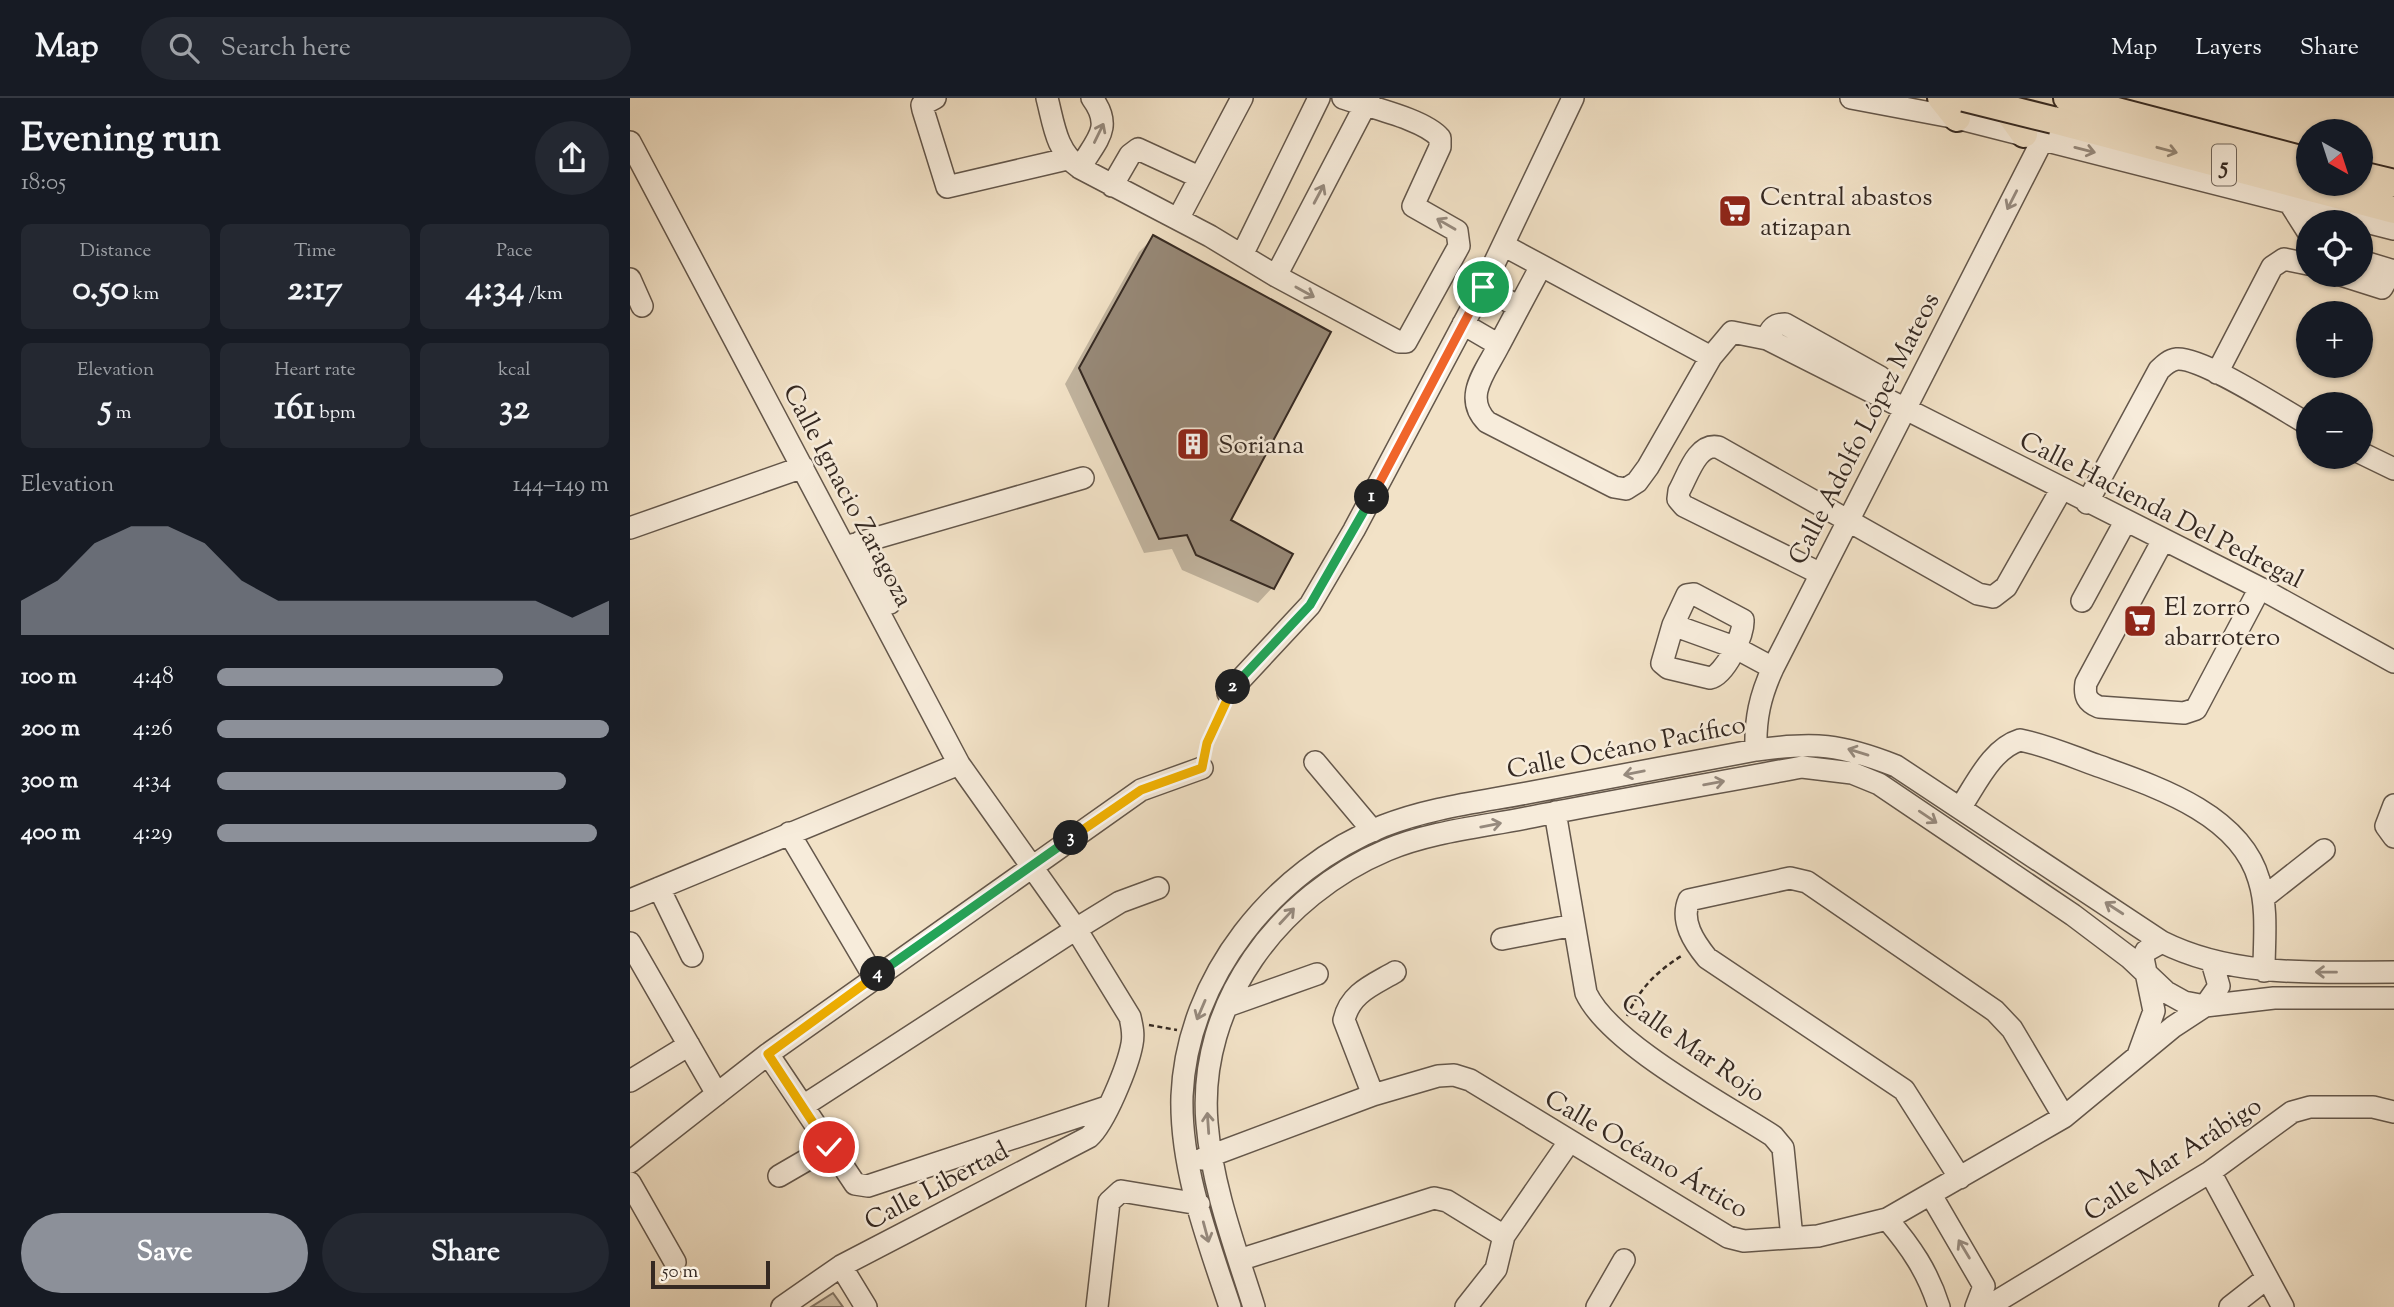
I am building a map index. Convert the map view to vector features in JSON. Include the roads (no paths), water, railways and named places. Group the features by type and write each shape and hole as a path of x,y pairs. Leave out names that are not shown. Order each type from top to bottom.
{"main road":[{"path":"2011,98 2011,116 2047,123"},
{"path":"2135,98 2296,140"},
{"name":"5","path":"1954,105 2047,123 2296,159"},
{"name":"5","path":"2047,123 2394,210"},
{"path":"2373,159 2394,165"},
{"path":"2373,178 2394,183"}],"street":[{"path":"935,98 922,105 947,187 1073,163 1105,126 1102,112 1092,98"},
{"path":"1047,98 1060,146 1073,163 1398,342 1406,342 1412,336 1460,238 1457,231 1413,206 1440,147 1440,138 1435,132 1367,102 1343,98"},
{"path":"1178,219 1242,98"},
{"path":"1242,255 1319,98"},
{"path":"1228,693 1310,605 1354,530 1483,287 1573,98"},
{"path":"1851,98 1954,105"},
{"path":"1276,276 1367,102"},
{"path":"2047,123 2289,202 2394,229"},
{"name":"Calle Adolfo López Mateos","path":"1756,750 1755,724 1760,696 2047,123"},
{"name":"Calle Ignacio Zaragoza","path":"630,142 803,467 853,544 899,648 959,764 1076,929 1130,1017 1133,1029 1132,1045 1107,1107"},
{"path":"1112,186 1130,155 1138,149 1199,177"},
{"path":"2289,202 2296,213"},
{"path":"1503,245 1711,357 1648,467 1637,482 1626,489 1614,487 1487,422 1476,411 1473,398 1541,266"},
{"path":"2217,373 2272,267 2284,259 2296,262"},
{"path":"2373,265 2393,271 2382,288 2373,285"},
{"path":"630,279 642,306"},
{"path":"1483,287 1519,307"},
{"path":"1463,324 1499,345"},
{"name":"Calle Hacienda Del Pedregal","path":"1711,357 1732,332 1767,339 1903,411 2259,588 2394,662"},
{"path":"2087,503 2159,370 2167,362 2178,359 2217,373 2296,417"},
{"path":"1821,574 1684,506 1678,499 1679,491 1702,449 1710,445 1718,447 1978,594 1993,597 2006,587 2061,490"},
{"path":"2373,459 2394,470"},
{"path":"630,528 803,467"},
{"path":"853,544 1083,478"},
{"path":"2082,601 2125,522"},
{"path":"2163,540 2086,683 2084,694 2090,703 2099,707 2184,713 2196,709 2259,588"},
{"path":"1687,594 1695,594 1743,620 1744,627 1716,677 1710,678 1668,668 1662,663 1673,625 1682,601 1687,594"},
{"path":"1673,625 1734,647 1773,668"},
{"path":"1960,808 2007,744 2020,740 2169,791 2223,828 2248,857 2259,879 2263,898 2264,971"},
{"name":"Calle Océano Pacífico","path":"1230,1307 1189,1167 1182,1097 1197,1019 1225,960 1260,913 1288,885 1323,858 1373,831 1453,807 1756,750 1801,744 1853,749 1896,766 2162,942 2212,962 2264,971 2394,972"},
{"path":"1315,762 1373,831"},
{"path":"630,900 959,764"},
{"name":"Calle Océano Pacífico","path":"1254,1307 1219,1192 1207,1122 1210,1071 1227,1006 1244,969 1270,934 1296,907 1358,864 1422,838 1802,767 1852,773 1880,784 2051,899 2144,970 2166,992 2184,1002 2206,1006 2274,998 2394,998"},
{"path":"630,1162 768,1054 1032,865 1141,790 1202,768"},
{"path":"2390,832 2394,805"},
{"name":"Calle Mar Rojo","path":"1555,812 1586,993 1592,1007 1618,1035 1773,1136 1783,1148 1792,1238"},
{"path":"789,834 874,977"},
{"path":"2263,898 2324,850"},
{"path":"1960,1178 1904,1090 1707,958 1691,938 1685,909 1689,900 1790,878 1807,882 1996,1011 2012,1029 2064,1117"},
{"path":"659,888 692,956"},
{"path":"803,1106 1076,929 1120,902 1158,888"},
{"path":"1502,939 1574,925"},
{"path":"2137,1058 2154,1011 2143,958 2146,951 2162,942"},
{"path":"630,943 717,1094"},
{"path":"2206,1006 2219,986 2212,962"},
{"path":"1373,1095 1344,1020 1347,1007 1356,996 1395,972"},
{"path":"1227,1006 1317,974"},
{"name":"Calle Océano Ártico","path":"1189,1167 1211,1153 1373,1095 1438,1076 1454,1075 1470,1080 1728,1237 1744,1241 1818,1236 1887,1219 2064,1117 2173,1027 2206,1006"},
{"path":"630,1081 689,1045"},
{"path":"768,1054 855,1184 869,1186 1107,1107"},
{"name":"Calle Libertad","path":"782,1307 841,1266 1089,1137 1097,1130 1107,1107"},
{"name":"Calle Mar Arábigo","path":"1987,1301 2210,1172 2292,1112 2310,1107 2373,1107 2394,1112"},
{"path":"1466,1307 1496,1269 1504,1236 1569,1142"},
{"path":"779,1176 829,1147"},
{"path":"2210,1172 2283,1307"},
{"path":"630,1183 675,1262"},
{"path":"1097,1307 1109,1202 1115,1195 1121,1191 1199,1204"},
{"path":"1931,1195 1987,1301"},
{"path":"1239,1260 1434,1198 1447,1201 1504,1236"},
{"path":"1887,1219 1908,1243 1930,1276 1940,1307"},
{"path":"1602,1305 1624,1259"},
{"path":"841,1266 866,1307"},
{"path":"2230,1307 2267,1278"}],"place":[{"name":"Central abastos atizapan","path":"1735,211"},
{"name":"Soriana","path":"1193,444"},
{"name":"El zorro abarrotero","path":"2140,621"}]}
